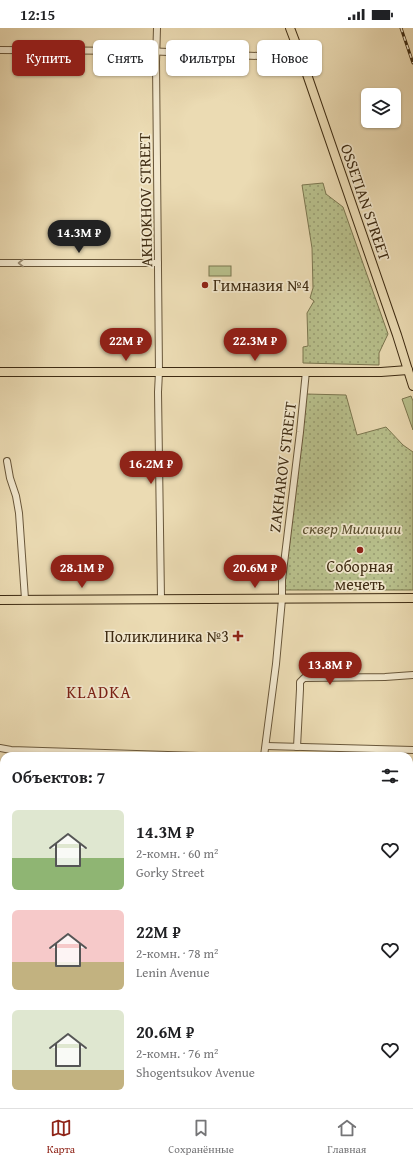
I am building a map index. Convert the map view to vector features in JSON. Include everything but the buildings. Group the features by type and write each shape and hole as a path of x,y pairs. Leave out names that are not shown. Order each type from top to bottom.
{"main road":[{"name":"OSSETIAN STREET","path":"290,28 295,40"},
{"name":"OSSETIAN STREET","path":"308,76 398,335 413,386"},
{"path":"0,372 381,372 408,370"},
{"path":"0,600 161,598 413,598"}],"street":[{"name":"AKHOKHOV STREET","path":"156,40 157,28"},
{"path":"0,50 93,51"},
{"path":"158,51 257,56"},
{"name":"AKHOKHOV STREET","path":"156,76 161,598"},
{"path":"0,263 158,263"},
{"name":"ZAKHAROV STREET","path":"265,752 276,664 282,599 282,580 306,371"},
{"path":"7,461 10,478 20,513 25,599"},
{"path":"297,747 300,682 304,678 413,675"},
{"path":"266,746 413,750"},
{"path":"0,748 11,750 74,752"}],"green space":[{"path":"323,183 326,194 343,207 388,334 379,353 379,365 303,363 303,347 308,346 307,313 314,301 310,298 313,288 312,248 302,185"},
{"path":"209,266 231,266 231,276 209,276"},
{"name":"сквер Милиции","path":"306,394 346,395 357,435 386,427 403,445 413,452 413,590 283,590"},
{"path":"411,396 413,401 413,430 402,399"}],"railway":[{"path":"401,28 413,63"}],"place":[{"name":"Гимназия №4","path":"205,285"},
{"name":"Соборная мечеть","path":"360,550"},
{"name":"Поликлиника №3","path":"238,636"}],"district":[{"name":"KLADKA","path":"99,692"}]}
